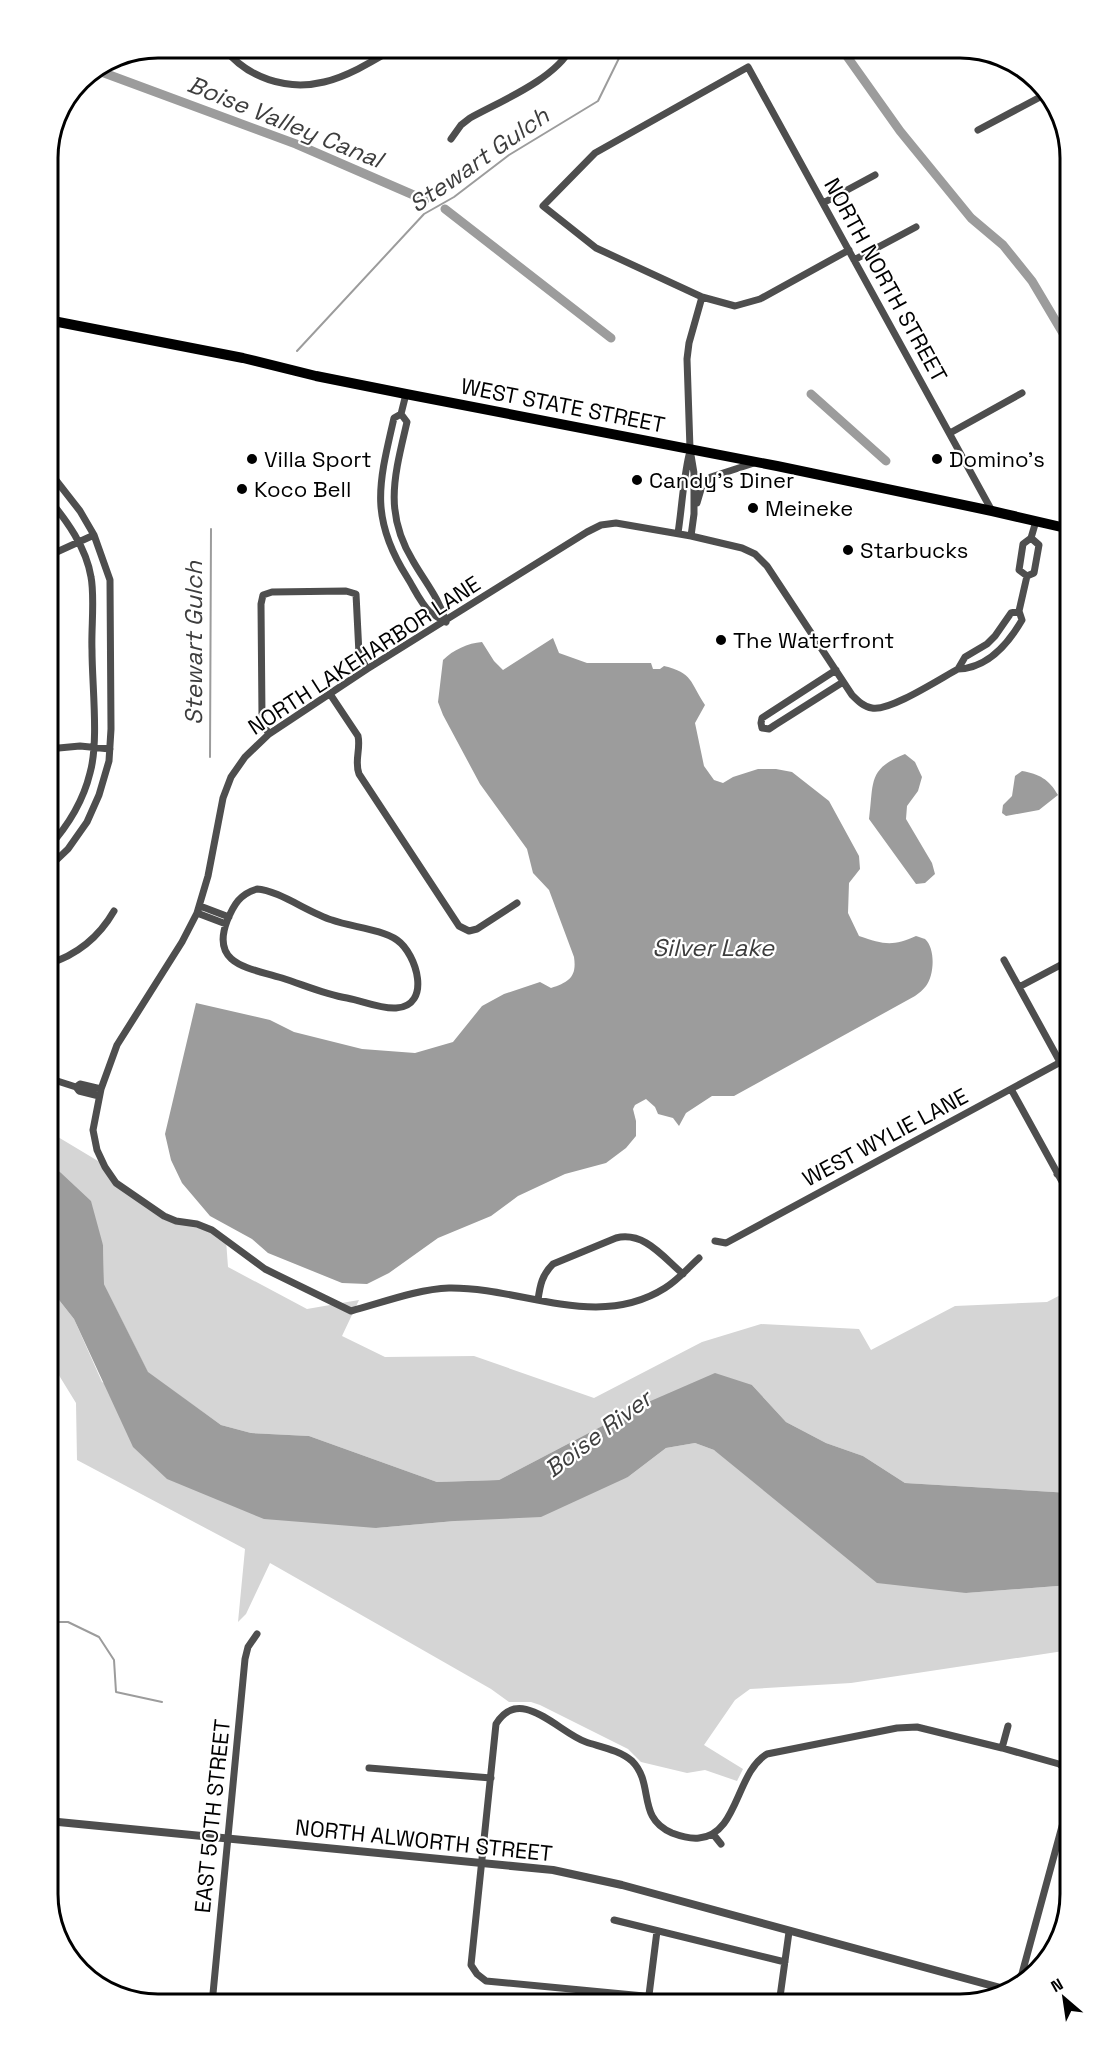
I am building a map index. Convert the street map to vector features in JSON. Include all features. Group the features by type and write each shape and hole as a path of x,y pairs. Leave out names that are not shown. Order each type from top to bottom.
{"main road":[{"name":"WEST STATE STREET","path":"59,322 243,358 316,376 690,449 1060,527"}],"street":[{"path":"233,58 240,66 264,79 295,85 324,82 375,58"},
{"path":"451,139 470,118 552,72 565,59"},
{"name":"NORTH NORTH STREET","path":"702,297 596,248 543,206 596,153 748,67 992,511"},
{"path":"978,130 1039,98"},
{"path":"823,203 875,175"},
{"path":"854,260 916,227"},
{"path":"691,536 694,514 694,473 690,449 687,359 689,343 702,297 735,306 760,299 849,250"},
{"path":"950,434 1022,393"},
{"path":"406,394 401,414 394,418 381,477 379,493 383,526 395,558 429,611 446,622"},
{"path":"401,414 407,422 394,477 393,509 396,524 407,551 441,605 446,622"},
{"path":"678,533 684,476 690,449"},
{"path":"694,514 702,486 708,479 755,463"},
{"path":"59,484 80,511 94,535 110,580 110,749 109,761 99,795 87,822 68,849 59,858"},
{"path":"59,511 68,522 91,577 93,748 91,773 76,810 59,836"},
{"name":"NORTH LAKEHARBOR LANE","path":"1027,576 1019,570 1023,544 1031,538 1036,521"},
{"name":"NORTH LAKEHARBOR LANE","path":"699,1258 683,1274 651,1296 621,1306 591,1308 469,1289 447,1288 351,1311 265,1269 212,1230 164,1216 116,1183 97,1150 93,1130 100,1093 117,1045 182,942 199,910 223,798 231,777 244,757 269,734 368,669 601,525 630,524 678,533 731,545 755,554 767,567 852,695 861,704 873,709 887,707 958,669 971,669 994,656 1012,636 1022,620 1019,610 1027,576"},
{"path":"59,551 94,535"},
{"name":"NORTH LAKEHARBOR LANE","path":"1027,576 1034,573 1039,545 1031,538"},
{"path":"269,734 262,717 261,604 263,595 272,592 346,591 356,594 359,654 368,669"},
{"name":"NORTH LAKEHARBOR LANE","path":"958,669 965,657 987,644 1011,613 1019,610"},
{"path":"836,670 762,718 762,728 769,729 843,682"},
{"path":"330,694 358,736 360,744 356,762 359,774 459,926 469,931 477,929 517,903"},
{"path":"59,747 110,749"},
{"path":"257,889 268,890 301,908 331,920 389,936 398,941 406,950 417,974 417,995 408,1005 396,1008 325,994 280,977 243,968 226,952 223,942 227,920 236,901 246,892 257,889"},
{"path":"199,910 227,920"},
{"path":"59,960 87,945 114,911"},
{"path":"1004,960 1060,1062"},
{"path":"1019,987 1060,965"},
{"name":"WEST WYLIE LANE","path":"715,1241 726,1243 1060,1062"},
{"path":"58,1081 76,1087 80,1084 100,1093"},
{"path":"1011,1089 1060,1179"},
{"path":"538,1300 541,1280 553,1264 626,1235 645,1241 683,1274"},
{"name":"EAST 50TH STREET","path":"213,1993 245,1659 248,1647 256,1634"},
{"path":"633,1994 486,1981 471,1965 496,1724 501,1716 510,1710 537,1712 579,1739 613,1751 632,1762 644,1782 649,1812 655,1822 664,1830 688,1838 700,1839 713,1834 728,1818 759,1758 777,1751 907,1727 1002,1748 1060,1765"},
{"path":"1002,1748 1008,1726"},
{"path":"369,1767 490,1778"},
{"name":"NORTH ALWORTH STREET","path":"58,1822 553,1870 589,1877 996,1987"},
{"path":"713,1834 720,1844"},
{"path":"1023,1970 1060,1834"},
{"path":"614,1920 785,1962"},
{"path":"649,1994 657,1931"},
{"path":"780,1994 789,1932"}],"shaded area":[{"path":"58,1137 103,1164 116,1183 164,1216 197,1224 226,1240 228,1267 307,1309 359,1300 342,1336 385,1357 474,1356 594,1398 702,1342 761,1324 859,1329 871,1350 955,1306 1047,1302 1060,1295 1060,1492 905,1483 863,1456 826,1443 786,1422 752,1385 646,1403 499,1480 437,1482 309,1436 251,1433 221,1425 148,1373 104,1284 103,1245 60,1172"},
{"path":"58,1299 74,1319 102,1382 376,1528 455,1521 628,1477 666,1448 695,1443 714,1450 966,1593 1060,1586 1060,1652 851,1683 750,1689 735,1700 704,1745 743,1769 737,1781 705,1770 687,1773 641,1762 628,1749 540,1705 531,1702 509,1702 491,1689 270,1563 246,1614 238,1622 245,1549 77,1460 76,1403 58,1374"}],"water":[{"name":"Silver Lake","path":"553,638 559,653 587,663 651,663 653,669 660,669 664,666 686,675 705,705 695,723 704,766 714,780 723,783 733,777 758,769 776,769 792,772 829,801 859,856 860,869 849,883 848,913 859,936 888,943 900,942 916,936 925,939 931,949 933,962 931,976 926,986 915,996 734,1096 712,1096 686,1113 679,1126 673,1118 658,1114 655,1107 646,1099 635,1105 633,1109 636,1136 626,1148 606,1163 565,1174 518,1196 491,1216 438,1238 389,1273 367,1284 342,1283 268,1253 252,1239 210,1216 182,1183 171,1160 165,1134 196,1003 270,1020 294,1032 362,1049 415,1053 453,1042 482,1006 504,994 540,982 551,988 570,978 575,964 574,957 549,890 533,873 527,849 480,784 438,702 443,660 456,650 466,645 482,642 494,661 503,670"},
{"path":"905,754 915,762 922,777 918,791 907,806 906,819 932,863 935,874 925,883 916,884 869,819 873,787 878,772 884,765"},
{"path":"1022,771 1043,778 1058,795 1039,810 1006,816 1002,813 1003,805 1012,796 1015,776"},
{"name":"Boise River","path":"58,1171 91,1201 103,1245 104,1284 148,1372 221,1425 251,1433 309,1436 437,1482 499,1480 646,1403 715,1373 752,1385 786,1422 826,1443 863,1456 905,1483 1060,1492 1060,1586 966,1593 877,1583 714,1450 695,1443 666,1448 628,1477 541,1517 376,1528 264,1519 167,1479 133,1447 74,1319 58,1299"}],"waterway":[{"name":"Stewart Gulch","path":"297,351 424,214 454,197 509,155 598,101 619,59"},
{"path":"849,59 900,131 971,218 1003,245 1032,281 1060,328"},
{"name":"Boise Valley Canal","path":"106,74 296,144 425,200"},
{"name":"Boise Valley Canal","path":"445,209 611,338"},
{"name":"Boise Valley Canal","path":"811,394 886,461"},
{"name":"Stewart Gulch","path":"210,757 211,529"},
{"path":"58,1622 68,1622 99,1637 114,1660 116,1692 162,1702"}],"place":[{"name":"Villa Sport","path":"252,459"},
{"name":"Domino's","path":"937,459"},
{"name":"Candy's Diner","path":"637,480"},
{"name":"Koco Bell","path":"242,489"},
{"name":"Meineke","path":"753,508"},
{"name":"Starbucks","path":"848,550"},
{"name":"The Waterfront","path":"721,640"}]}
